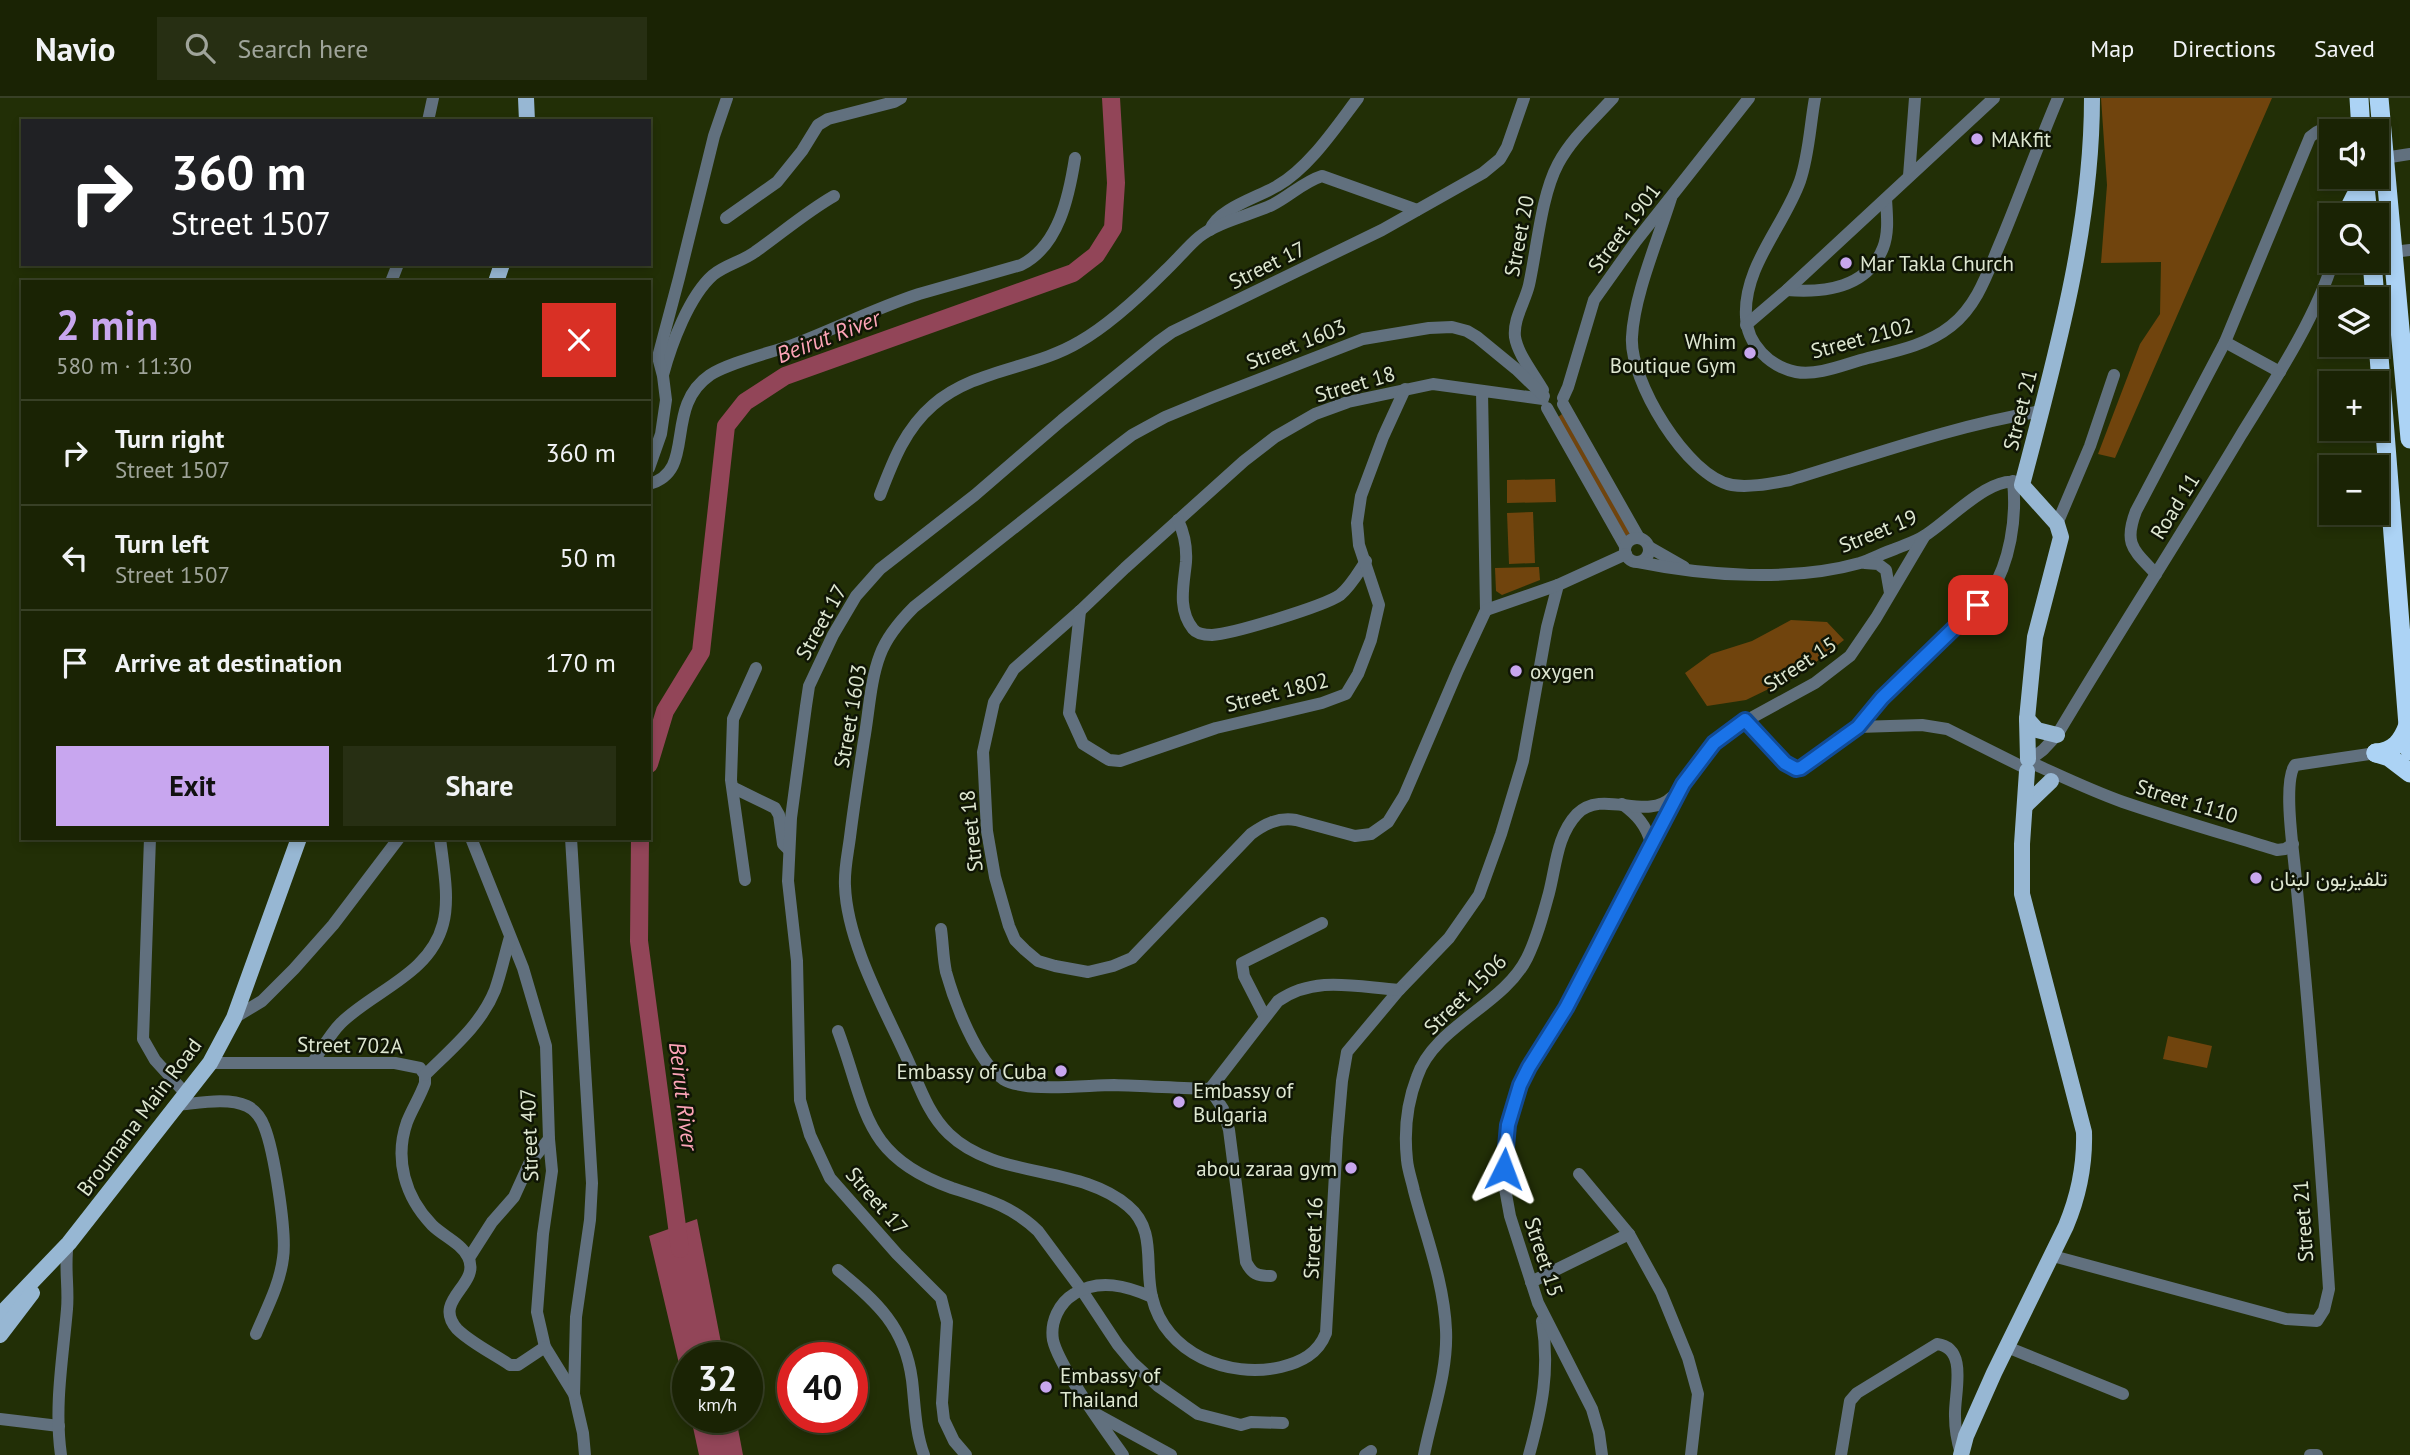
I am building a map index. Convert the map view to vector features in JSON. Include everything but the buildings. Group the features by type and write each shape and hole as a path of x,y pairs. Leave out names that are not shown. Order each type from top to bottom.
{"highway":[{"path":"2359,98 2360,119"},
{"path":"2379,98 2381,119"},
{"path":"2389,98 2389,127"},
{"path":"2389,182 2401,251 2410,439"},
{"path":"2379,357 2410,751"},
{"path":"2376,753 2394,748 2408,724"},
{"path":"2376,753 2389,757 2410,773"}],"main road":[{"path":"526,98 527,119"},
{"name":"Street 21","path":"2018,483 2042,411 2063,323 2089,162 2092,98"},
{"path":"1961,1455 1966,1436 2007,1347 2053,1256 2076,1203 2081,1184 2084,1132 2022,894 2022,844 2028,765 2027,719 2035,637 2061,537 2057,524 2018,483"},
{"path":"2027,719 2037,730 2057,735"},
{"path":"2026,805 2050,781"},
{"name":"Broumana Main Road","path":"57,1256 210,1063 234,1018 298,840"},
{"path":"0,1315 57,1256"},
{"path":"0,1335 57,1256"}],"street":[{"path":"428,119 433,98"},
{"path":"651,463 663,424 666,395 657,357 714,135 727,98"},
{"path":"726,218 778,182 818,125 828,118 901,98"},
{"path":"1210,231 1216,220 1228,211 1280,185 1296,172 1358,98"},
{"name":"Street 17","path":"966,1455 954,1441 944,1420 947,1322 941,1298 840,1191 820,1158 800,1100 798,973 788,881 797,769 809,686 849,606 892,556 975,495 1062,420 1172,332 1382,230 1464,186 1500,159 1507,147 1524,98"},
{"name":"Street 20","path":"1613,98 1586,125 1556,168 1548,190 1527,293 1515,326 1518,345 1626,550"},
{"name":"Street 1901","path":"1563,401 1594,300 1636,241 1749,98"},
{"path":"1746,325 1748,285 1801,180 1815,98"},
{"path":"1909,176 1915,98"},
{"path":"1746,325 1993,98"},
{"name":"Street 2102","path":"1746,325 1761,352 1778,366 1801,373 1825,370 1924,343 1952,326 1978,294 2027,180 2058,98"},
{"path":"2156,574 2130,544 2133,520 2225,342 2310,138 2319,132"},
{"path":"2389,153 2410,154"},
{"path":"651,483 665,478 673,469 678,454 682,416 691,394 701,382 717,371 796,344 918,295 1032,260 1044,246 1060,217 1076,158"},
{"path":"880,495 895,455 906,435 933,405 967,384 1081,341 1164,272 1195,240 1210,231 1273,205 1291,195 1307,181 1322,176 1417,210"},
{"path":"663,376 667,359 697,294 714,274 753,254 811,209 834,196"},
{"path":"1671,198 1634,317 1632,352 1643,385 1667,426 1692,460 1712,476 1732,485 1772,484 2010,416 2042,411"},
{"path":"1787,290 1821,291 1848,284 1863,276 1883,248 1887,222 1886,199"},
{"name":"Road 11","path":"2028,765 2057,735 2280,372 2320,296 2329,273"},
{"name":"Street 1603","path":"1152,1297 1146,1231 1136,1213 1119,1198 1106,1192 1040,1171 998,1163 966,1148 948,1133 925,1102 876,988 854,935 845,887 857,789 880,654 898,623 914,607 1111,451 1132,435 1165,417 1211,398 1363,340 1440,327 1468,331 1477,337 1516,369 1545,399"},
{"path":"2225,342 2280,372"},
{"path":"2057,524 2090,446 2114,375"},
{"name":"Street 18","path":"1486,610 1404,796 1388,822 1371,834 1355,836 1288,819 1270,822 1251,834 1132,958 1113,966 1088,972 1038,961 1015,940 995,877 989,843 983,752 994,702 1009,676 1033,650 1080,611 1256,451 1315,414 1348,402 1433,384 1545,399 1556,391 1563,401"},
{"name":"Street 1802","path":"1080,611 1069,713 1083,744 1105,759 1120,761 1216,728 1322,704 1346,694 1358,674 1377,620 1379,605 1358,534 1361,496 1405,389"},
{"path":"1482,391 1486,610 1558,585 1626,550"},
{"path":"1563,401 1644,542 1648,555 1639,562 1631,560 1626,550 1629,540 1644,542 1690,571"},
{"path":"1745,720 1785,763 1796,769 1858,727 1882,698 1990,594 2000,578 2007,552 2018,483"},
{"name":"Street 19","path":"1639,562 1690,571 1752,574 1798,572 1861,563 1924,537 1977,496 2001,484 2018,483"},
{"path":"1178,520 1186,550 1182,599 1191,627 1198,634 1211,635 1242,629 1333,599 1349,586 1366,561"},
{"name":"Street 15","path":"1602,1455 1592,1409 1538,1303 1510,1216 1504,1183 1508,1125 1520,1085 1566,1008 1683,784 1714,743 1745,720 1799,692 1835,669 1856,649 1924,537"},
{"path":"1861,563 1882,566 1886,570 1890,593"},
{"name":"Street 16","path":"1152,1297 1168,1331 1191,1351 1215,1365 1246,1371 1267,1370 1301,1361 1322,1343 1326,1333 1337,1138 1345,1060 1353,1043 1449,938 1473,905 1487,875 1523,761 1545,637 1558,585"},
{"path":"745,880 731,769 733,719 756,668"},
{"path":"1858,727 1910,725 1947,729 2028,765 2042,779 2070,781"},
{"path":"2292,844 2290,776 2295,765 2376,753"},
{"name":"Street 1110","path":"2028,765 2123,802 2277,849 2284,849 2292,844"},
{"name":"Street 1506","path":"1424,1455 1446,1352 1446,1328 1439,1280 1407,1162 1406,1117 1417,1074 1439,1044 1511,982 1527,960 1547,902 1560,846 1570,823 1579,812 1592,806 1660,805 1670,799 1683,784"},
{"path":"734,788 775,808 779,815 783,844 789,850"},
{"path":"1621,804 1639,818 1648,832 1651,844"},
{"path":"150,840 143,1039 182,1099 240,1104 256,1112 265,1127 272,1155 284,1249 280,1273 256,1334"},
{"path":"234,1018 262,1001 294,969 333,925 398,840"},
{"path":"313,1062 342,1023 408,974 428,952 437,937 443,926 445,912 440,840"},
{"name":"Street 407","path":"472,840 523,968 546,1046 552,1180 543,1234 537,1312 545,1347 574,1394 583,1433"},
{"path":"571,840 592,1183 590,1220 576,1317 574,1394"},
{"name":"Street 21","path":"2053,1256 2286,1319 2317,1321 2321,1316 2329,1289 2311,1033 2292,844"},
{"path":"1265,1017 1244,976 1242,963 1322,923"},
{"path":"941,929 946,970 954,998 980,1053 1002,1078 1021,1085 1050,1087 1113,1085 1210,1089"},
{"path":"425,1075 459,1042 482,1014 495,989 510,937"},
{"path":"1210,1089 1278,1001 1291,992 1318,984 1399,990"},
{"path":"838,1031 858,1098 870,1125 884,1145 905,1166 930,1180 992,1201 1021,1215 1038,1231 1082,1289 1133,1363 1158,1386 1198,1414 1241,1425 1251,1422 1283,1423"},
{"name":"Street 702A","path":"210,1063 313,1062 411,1065 419,1068 425,1075 425,1083 408,1119 401,1142 405,1179 409,1192 424,1216 464,1250 469,1258"},
{"path":"1210,1089 1223,1109 1229,1129 1246,1262 1253,1273 1271,1276"},
{"path":"545,1347 510,1366 455,1326 450,1316 450,1306 469,1274 469,1258 492,1222 514,1197 529,1164 549,1139"},
{"path":"1579,1174 1629,1234 1661,1292 1688,1358 1698,1394 1691,1455"},
{"path":"1531,1282 1629,1234"},
{"path":"61,1455 59,1390 68,1305 66,1270 69,1243"},
{"path":"838,1270 881,1309 899,1333 908,1360 919,1441 924,1455"},
{"path":"1123,1455 1056,1350 1052,1330 1063,1302 1082,1289 1118,1284 1152,1297"},
{"path":"1529,1455 1537,1429 1547,1369 1546,1344 1538,1303"},
{"path":"1841,1455 1850,1401 1862,1390 1937,1344 1949,1348 1957,1362 1954,1415 1961,1455"},
{"path":"2007,1347 2123,1394"},
{"path":"1095,1414 1171,1455"},
{"path":"0,1419 59,1426"},
{"path":"583,1433 585,1455"},
{"path":"583,1433 593,1455"},
{"path":"2310,1455 2317,1455"}],"shaded area":[{"path":"2101,98 2272,98 2115,458 2098,454 2140,344 2160,314 2161,262 2101,263 2107,185"},
{"path":"1562,414 1630,533 1626,536 1557,418"},
{"path":"1555,479 1556,502 1507,503 1507,480"},
{"path":"1533,512 1535,563 1509,564 1507,513"},
{"path":"1539,567 1540,580 1502,595 1496,591 1495,568"},
{"path":"1791,620 1827,622 1844,640 1802,673 1746,700 1707,706 1685,673 1711,654 1752,641"},
{"path":"2168,1036 2212,1046 2207,1068 2163,1059"},
{"path":"697,1219 721,1342 674,1342 649,1236"},
{"path":"694,1433 739,1433 743,1455 699,1455"}],"waterway":[{"name":"Beirut River","path":"651,757 665,711 701,652 726,426 745,402 785,376 1073,273 1096,255 1113,228 1116,183 1111,98"},
{"name":"Beirut River","path":"640,840 639,941 680,1249"}],"place":[{"name":"MAKfit","path":"1977,139"},
{"name":"Mar Takla Church","path":"1846,263"},
{"name":"Whim Boutique Gym","path":"1750,353"},
{"name":"oxygen","path":"1516,671"},
{"name":"تلفيزيون لبنان","path":"2256,878"},
{"name":"Embassy of Cuba","path":"1061,1071"},
{"name":"Embassy of Bulgaria","path":"1179,1102"},
{"name":"abou zaraa gym","path":"1351,1168"},
{"name":"Embassy of Thailand","path":"1046,1387"}],"route":[{"path":"1504,1169 1506,1135 1520,1085 1566,1008 1683,784 1714,743 1745,720 1785,763 1796,769 1801,768 1858,727 1882,698 1978,605"}]}
